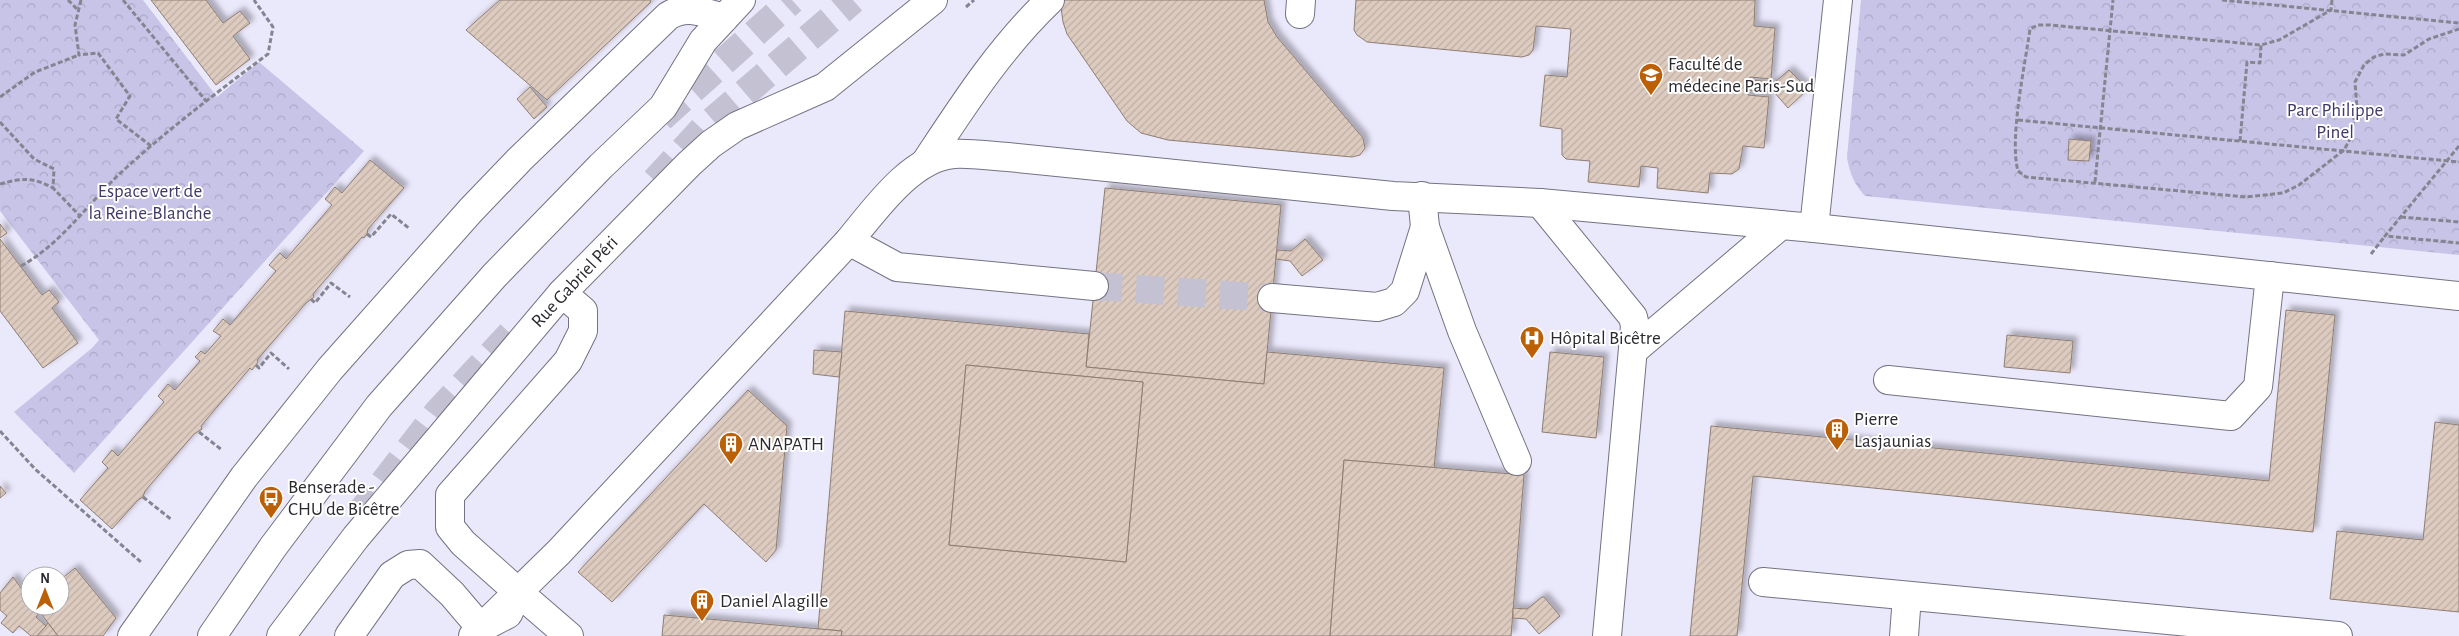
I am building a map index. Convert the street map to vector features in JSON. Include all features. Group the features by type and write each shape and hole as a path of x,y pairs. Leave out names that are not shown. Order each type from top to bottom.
{"main road":[{"name":"Rue Gabriel Péri","path":"281,636 356,537 562,293 711,144 737,126 824,87 933,0"},
{"path":"925,163 970,94 1019,30 1050,0"},
{"path":"1814,228 1838,0"},
{"path":"132,636 244,477 330,369 471,210 520,159 668,16 678,10 688,8 732,9"},
{"path":"212,636 273,547 379,406 495,275 662,107 703,41 732,9"},
{"path":"349,636 392,576 408,565 420,564 436,578 477,632 558,552 886,197 925,163 953,154 999,156 1393,196 1540,203 1814,228 2459,296"},
{"path":"1422,196 1425,227 1462,332 1517,461"},
{"path":"1540,203 1633,317 1635,326 1607,636"},
{"path":"1634,350 1781,226"},
{"path":"1272,298 1377,307 1394,302 1405,291 1425,227"},
{"path":"848,240 897,268 1094,286"},
{"path":"1888,380 2231,416 2258,387 2270,276"},
{"path":"562,293 583,311 583,332 568,361 450,495 450,526 463,544 569,636"},
{"path":"1763,582 2338,636"},
{"path":"1904,636 1907,596"}],"path":[{"path":"68,0 78,9"},
{"path":"79,55 75,25 81,0"},
{"path":"123,0 206,101"},
{"path":"21,266 42,254 125,168 206,101 268,54 273,27 254,0"},
{"path":"2095,182 2113,0"},
{"path":"2222,0 2459,23"},
{"path":"2331,10 2332,0"},
{"path":"2331,10 2279,40 2261,45 2038,25 2030,29 2018,120 2015,162 2018,171 2026,176 2246,197 2283,193 2299,185 2344,150 2349,141 2357,109 2355,82 2364,65 2374,57 2384,54 2404,56 2429,38 2459,29"},
{"path":"2240,141 2247,62 2260,63 2261,45"},
{"path":"0,97 35,72 79,55 98,53 130,96 116,119 151,146"},
{"path":"2018,120 2458,162"},
{"path":"0,122 34,159 54,169 53,188"},
{"path":"2371,254 2459,146"},
{"path":"0,184 17,179 39,180 53,188 79,215"},
{"path":"2401,217 2459,222"},
{"path":"367,234 371,237 386,219"},
{"path":"2386,236 2459,243"},
{"path":"311,300 314,303 327,288"},
{"path":"256,365 259,368 268,358"},
{"path":"0,431 35,469 167,584"}],"green space":[{"name":"Espace vert de la Reine-Blanche","path":"0,0 143,0 217,97 259,62 364,151 74,473 14,412 92,348 99,340 0,211"},
{"name":"Parc Philippe Pinel","path":"1861,0 2459,0 2459,255 1865,196 1853,178 1847,158"}],"building":[{"path":"151,0 206,0 223,23 240,11 250,23 233,36 250,59 216,85"},
{"path":"500,0 650,0 651,2 547,100 466,30"},
{"path":"1060,0 1264,0 1268,22 1277,37 1363,138 1365,148 1360,155 1352,157 1168,140 1141,133 1127,121 1067,34"},
{"name":"Faculté de médecine Paris-Sud","path":"1356,0 1755,0 1754,26 1775,28 1771,79 1750,77 1749,80 1748,95 1769,97 1764,148 1743,146 1739,169 1732,174 1710,173 1708,193 1657,188 1658,168 1641,166 1639,187 1588,182 1590,161 1566,159 1562,155 1562,129 1540,126 1545,75 1567,77 1571,29 1536,26 1533,50 1529,55 1522,57 1367,42 1357,35 1354,30"},
{"path":"1789,70 1808,89 1788,108 1774,92 1748,90 1749,80 1775,82"},
{"path":"530,87 547,107 534,119 517,99"},
{"path":"2069,139 2091,141 2089,161 2068,160"},
{"path":"370,160 404,188 368,229 364,238 362,237 313,294 314,297 306,303 257,360 258,362 252,370 250,368 201,426 202,429 194,434 145,491 143,497 138,500 112,529 80,500 108,468 102,462 112,450 118,456 164,402 158,396 168,384 175,390 200,361 195,357 201,351 205,354 221,336 213,331 223,319 230,325 276,271 269,265 280,253 286,259 332,205 325,199 335,187 342,193"},
{"path":"1105,188 1281,205 1264,384 1086,367"},
{"path":"0,224 7,233 0,238"},
{"path":"0,239 42,295 49,290 59,302 52,308 78,343 43,368 0,311"},
{"path":"1305,239 1323,260 1302,276 1290,261 1276,259 1277,250 1291,251"},
{"name":"Pierre Lasjaunias","path":"2286,310 2335,315 2313,532 1753,476 1737,636 1690,636 1711,426 2269,481"},
{"path":"845,311 1089,334 1086,367 1264,384 1267,352 1444,368 1434,468 1344,460 1330,636 841,636 842,631 818,629","holes":["966,365 1143,382 1126,562 949,545"]},
{"path":"2007,335 2073,341 2070,373 2004,367"},
{"path":"814,350 842,352 839,377 813,374"},
{"path":"1550,352 1604,357 1596,438 1542,432"},
{"path":"966,365 1143,382 1126,562 949,545"},
{"name":"ANAPATH","path":"748,390 787,426 776,550 766,562 704,504 612,602 578,572"},
{"path":"2435,422 2459,425 2459,612 2330,599 2337,531 2423,540"},
{"path":"1344,460 1524,475 1511,636 1330,636"},
{"path":"0,486 6,493 0,498"},
{"path":"75,568 116,618 103,636 58,636 43,616 70,616 70,572"},
{"path":"13,577 20,586 20,616 37,616 46,626 37,636 31,636 19,626 13,633 1,623 7,616 0,610 0,593"},
{"path":"1542,597 1560,616 1539,634 1526,619 1513,618 1513,608 1527,609"},
{"name":"Daniel Alagille","path":"664,615 842,631 841,636 662,636"},
{"path":"48,623 58,636 37,636 46,626"}],"tunnel":[{"path":"661,118 792,0"},
{"path":"655,181 703,129 853,0"},
{"path":"1094,286 1272,298"},
{"path":"358,516 438,412 519,325"}],"place":[{"name":"Faculté de médecine Paris-Sud","path":"1651,96"},
{"name":"Hôpital Bicêtre","path":"1532,359"},
{"name":"Pierre Lasjaunias","path":"1837,451"},
{"name":"ANAPATH","path":"731,465"},
{"name":"Benserade - CHU de Bicêtre","path":"271,519"},
{"name":"Daniel Alagille","path":"702,622"}]}
